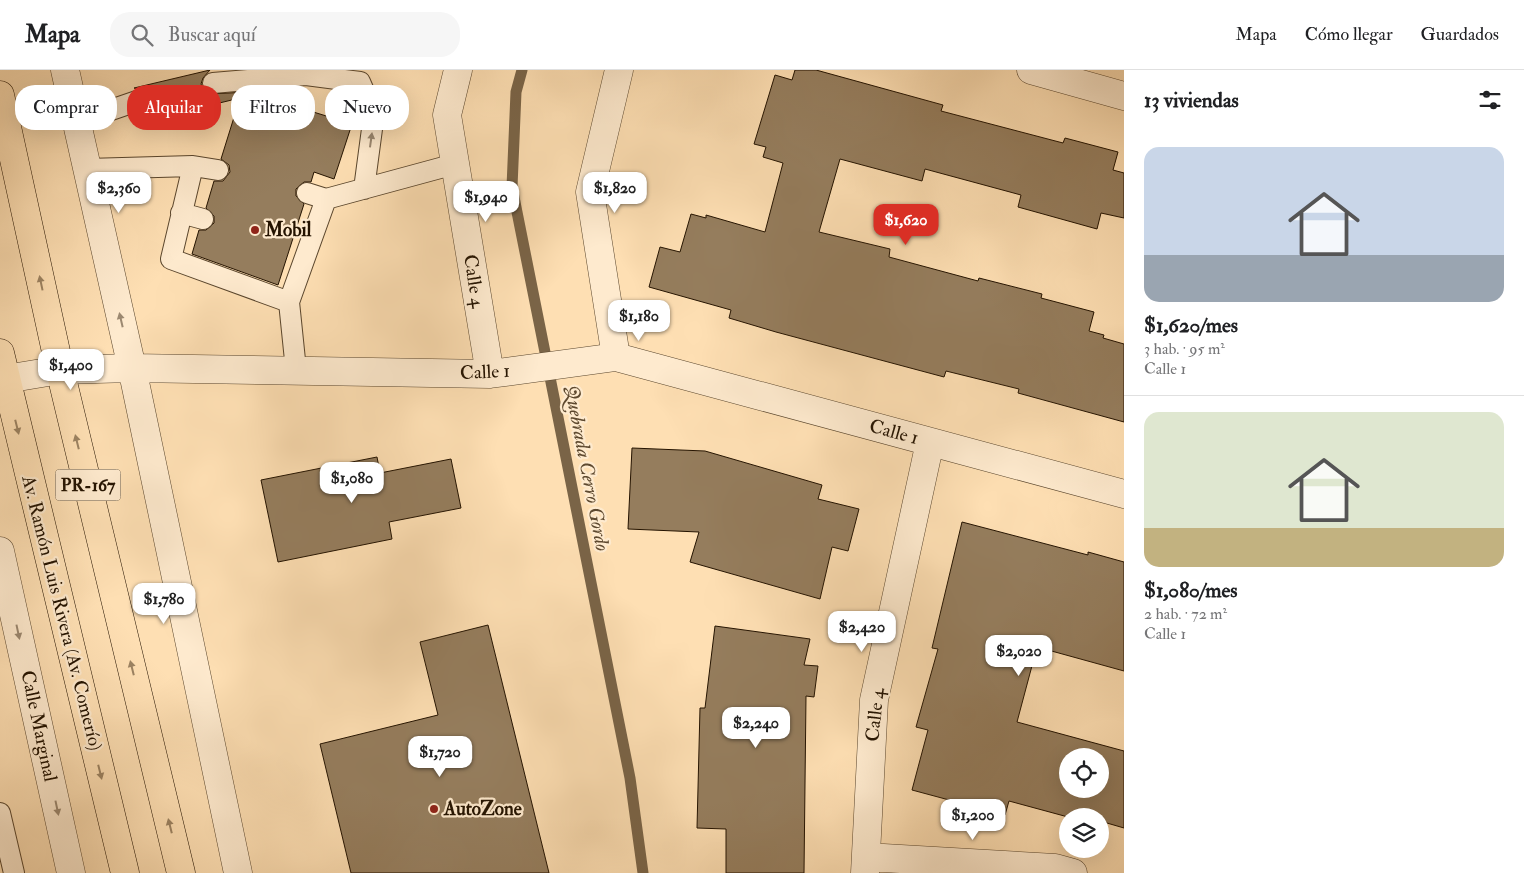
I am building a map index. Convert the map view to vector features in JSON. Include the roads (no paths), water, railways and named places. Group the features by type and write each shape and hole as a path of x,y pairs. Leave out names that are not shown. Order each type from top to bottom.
{"main road":[{"name":"PR-167","path":"0,95 60,370 182,873"},
{"name":"Av. Ramón Luis Rivera (Av. Comerío)","path":"0,353 3,380 125,873"}],"street":[{"path":"65,70 68,85"},
{"name":"Calle 4","path":"458,70 447,115 490,374"},
{"path":"616,357 590,192 618,70"},
{"path":"1031,70 1124,96"},
{"path":"78,130 132,368 238,873"},
{"name":"Calle 1","path":"3,380 60,370 132,368 490,374 616,357 1124,494"},
{"name":"Calle 4","path":"865,865 874,700 930,442"},
{"name":"Calle Marginal","path":"0,550 70,873"},
{"path":"865,865 1055,868 1073,873"}],"lane":[{"path":"213,83 306,75 360,82 374,114 364,189"},
{"path":"296,370 289,302 300,246 317,196 364,189 455,164"},
{"path":"193,166 171,259 289,302"},
{"path":"87,170 193,166 218,170"},
{"path":"181,213 203,219"},
{"path":"0,813 14,873"}],"waterway":[{"name":"Quebrada Cerro Gordo","path":"522,70 516,92 512,187 630,778 643,873"}],"place":[{"name":"Mobil","path":"255,230"},
{"name":"AutoZone","path":"434,809"}]}
